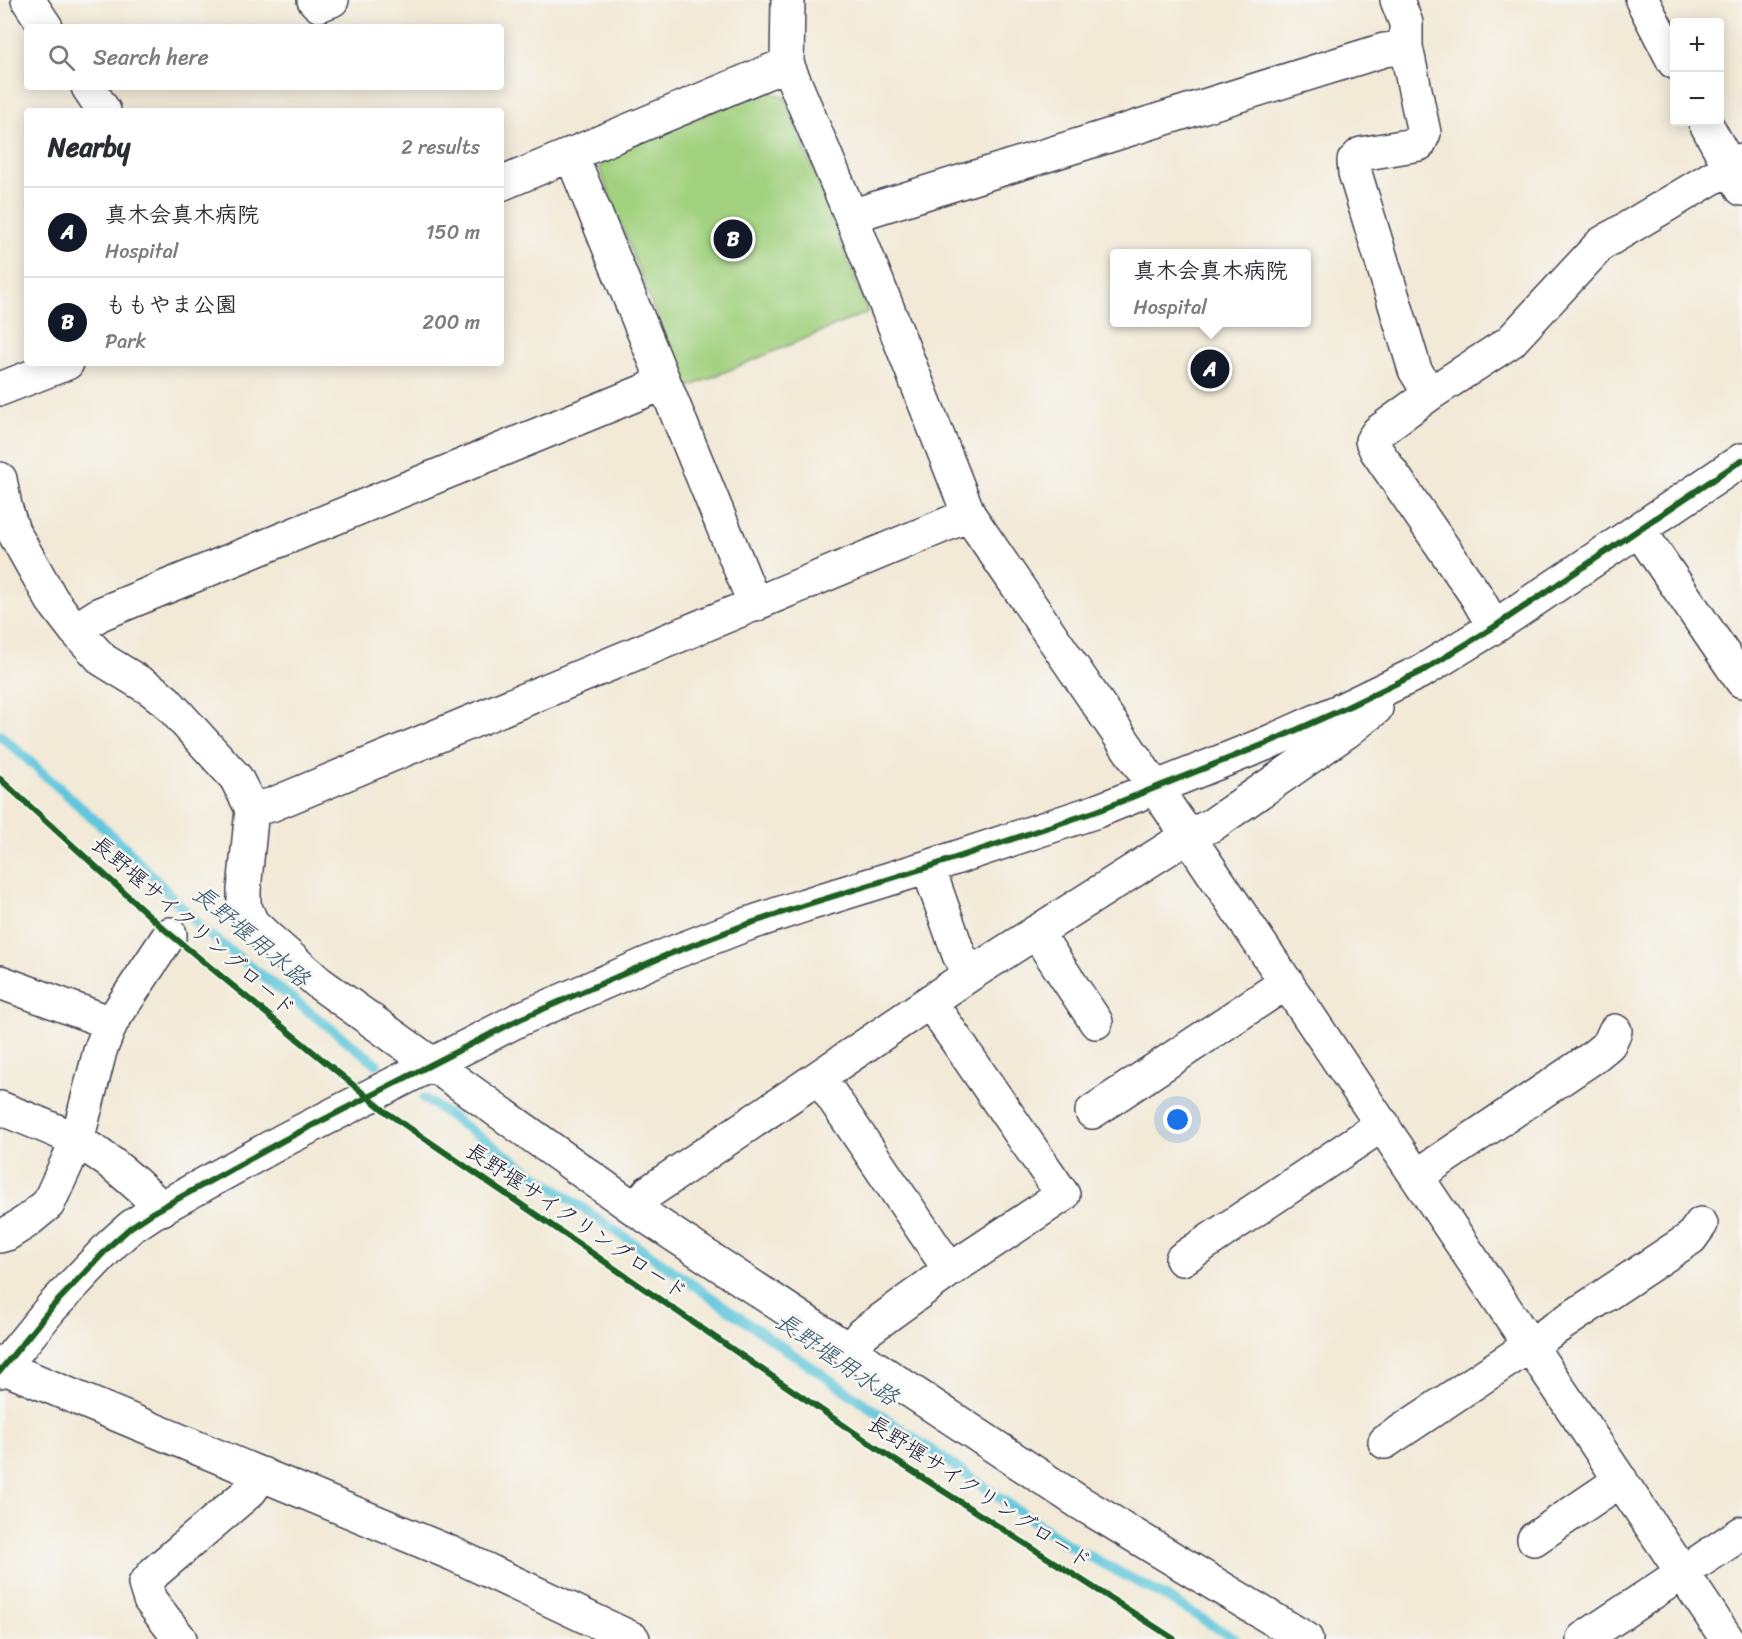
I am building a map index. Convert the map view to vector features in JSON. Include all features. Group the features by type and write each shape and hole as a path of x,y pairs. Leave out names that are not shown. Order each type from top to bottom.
{"street":[{"path":"28,0 44,24"},
{"path":"314,0 319,5 332,0"},
{"path":"788,0 787,64 851,216 969,515 1383,1124 1727,1639"},
{"path":"1397,0 1406,23 1406,47 1424,133 1419,144 1361,154 1354,161 1354,173 1415,370 1430,394"},
{"path":"1642,0 1670,54"},
{"path":"851,216 1373,53 1406,47"},
{"path":"504,182 787,64"},
{"path":"90,90 102,108"},
{"path":"1494,627 1476,594 1372,441 1378,432 1430,394 1510,342 1601,244 1738,172 1708,126"},
{"path":"571,154 755,604"},
{"path":"0,389 59,366"},
{"path":"75,630 100,614 664,383"},
{"path":"633,1639 453,1554 1,1368 52,1307 131,1227 284,1140 520,1019 668,955 794,908 928,867 1097,811 1265,744 1424,670 1494,627 1742,460"},
{"path":"0,479 13,531 52,600 75,630 104,660 166,701 236,778 252,809 244,905 252,923 319,983 635,1209 849,1352 1079,1502 1306,1639"},
{"path":"252,809 271,805 969,515"},
{"path":"1639,530 1742,681"},
{"path":"635,1209 649,1192 972,973 1188,836 1212,825 1346,732 1424,670"},
{"path":"928,867 959,955 972,973"},
{"path":"1036,932 1096,1022"},
{"path":"0,1236 26,1222 48,1204 77,1141 100,1051 111,1023 170,934"},
{"path":"0,982 111,1023"},
{"path":"1092,1112 1287,982"},
{"path":"849,1352 862,1334 951,1270 1063,1195 930,1002"},
{"path":"1417,1176 1592,1058 1609,1044 1615,1031"},
{"path":"819,1077 951,1270"},
{"path":"0,1108 94,1150 136,1184 162,1209"},
{"path":"1182,1259 1383,1124"},
{"path":"1385,1442 1691,1238 1701,1224"},
{"path":"180,1639 150,1600 146,1584 155,1572 250,1491 262,1474"},
{"path":"1534,1539 1621,1480"},
{"path":"1583,1639 1742,1533"}],"green space":[{"path":"763,90 785,97 868,312 684,389 599,167 615,153"}],"waterway":[{"name":"長野堰用水路","path":"0,735 123,845 202,929 377,1064"},
{"name":"長野堰用水路","path":"424,1098 1068,1545 1168,1598 1235,1639"}],"cycle path":[{"path":"0,1371 52,1307 131,1227 284,1140 520,1019 667,955 742,926 1097,811 1265,744 1341,710 1424,670 1494,627 1742,460"},
{"name":"長野堰サイクリングロード","path":"0,779 164,929 386,1112 887,1455 1174,1639"}],"place":[{"name":"ももやま公園","path":"733,239"},
{"name":"真木会真木病院","path":"1210,369"}]}
